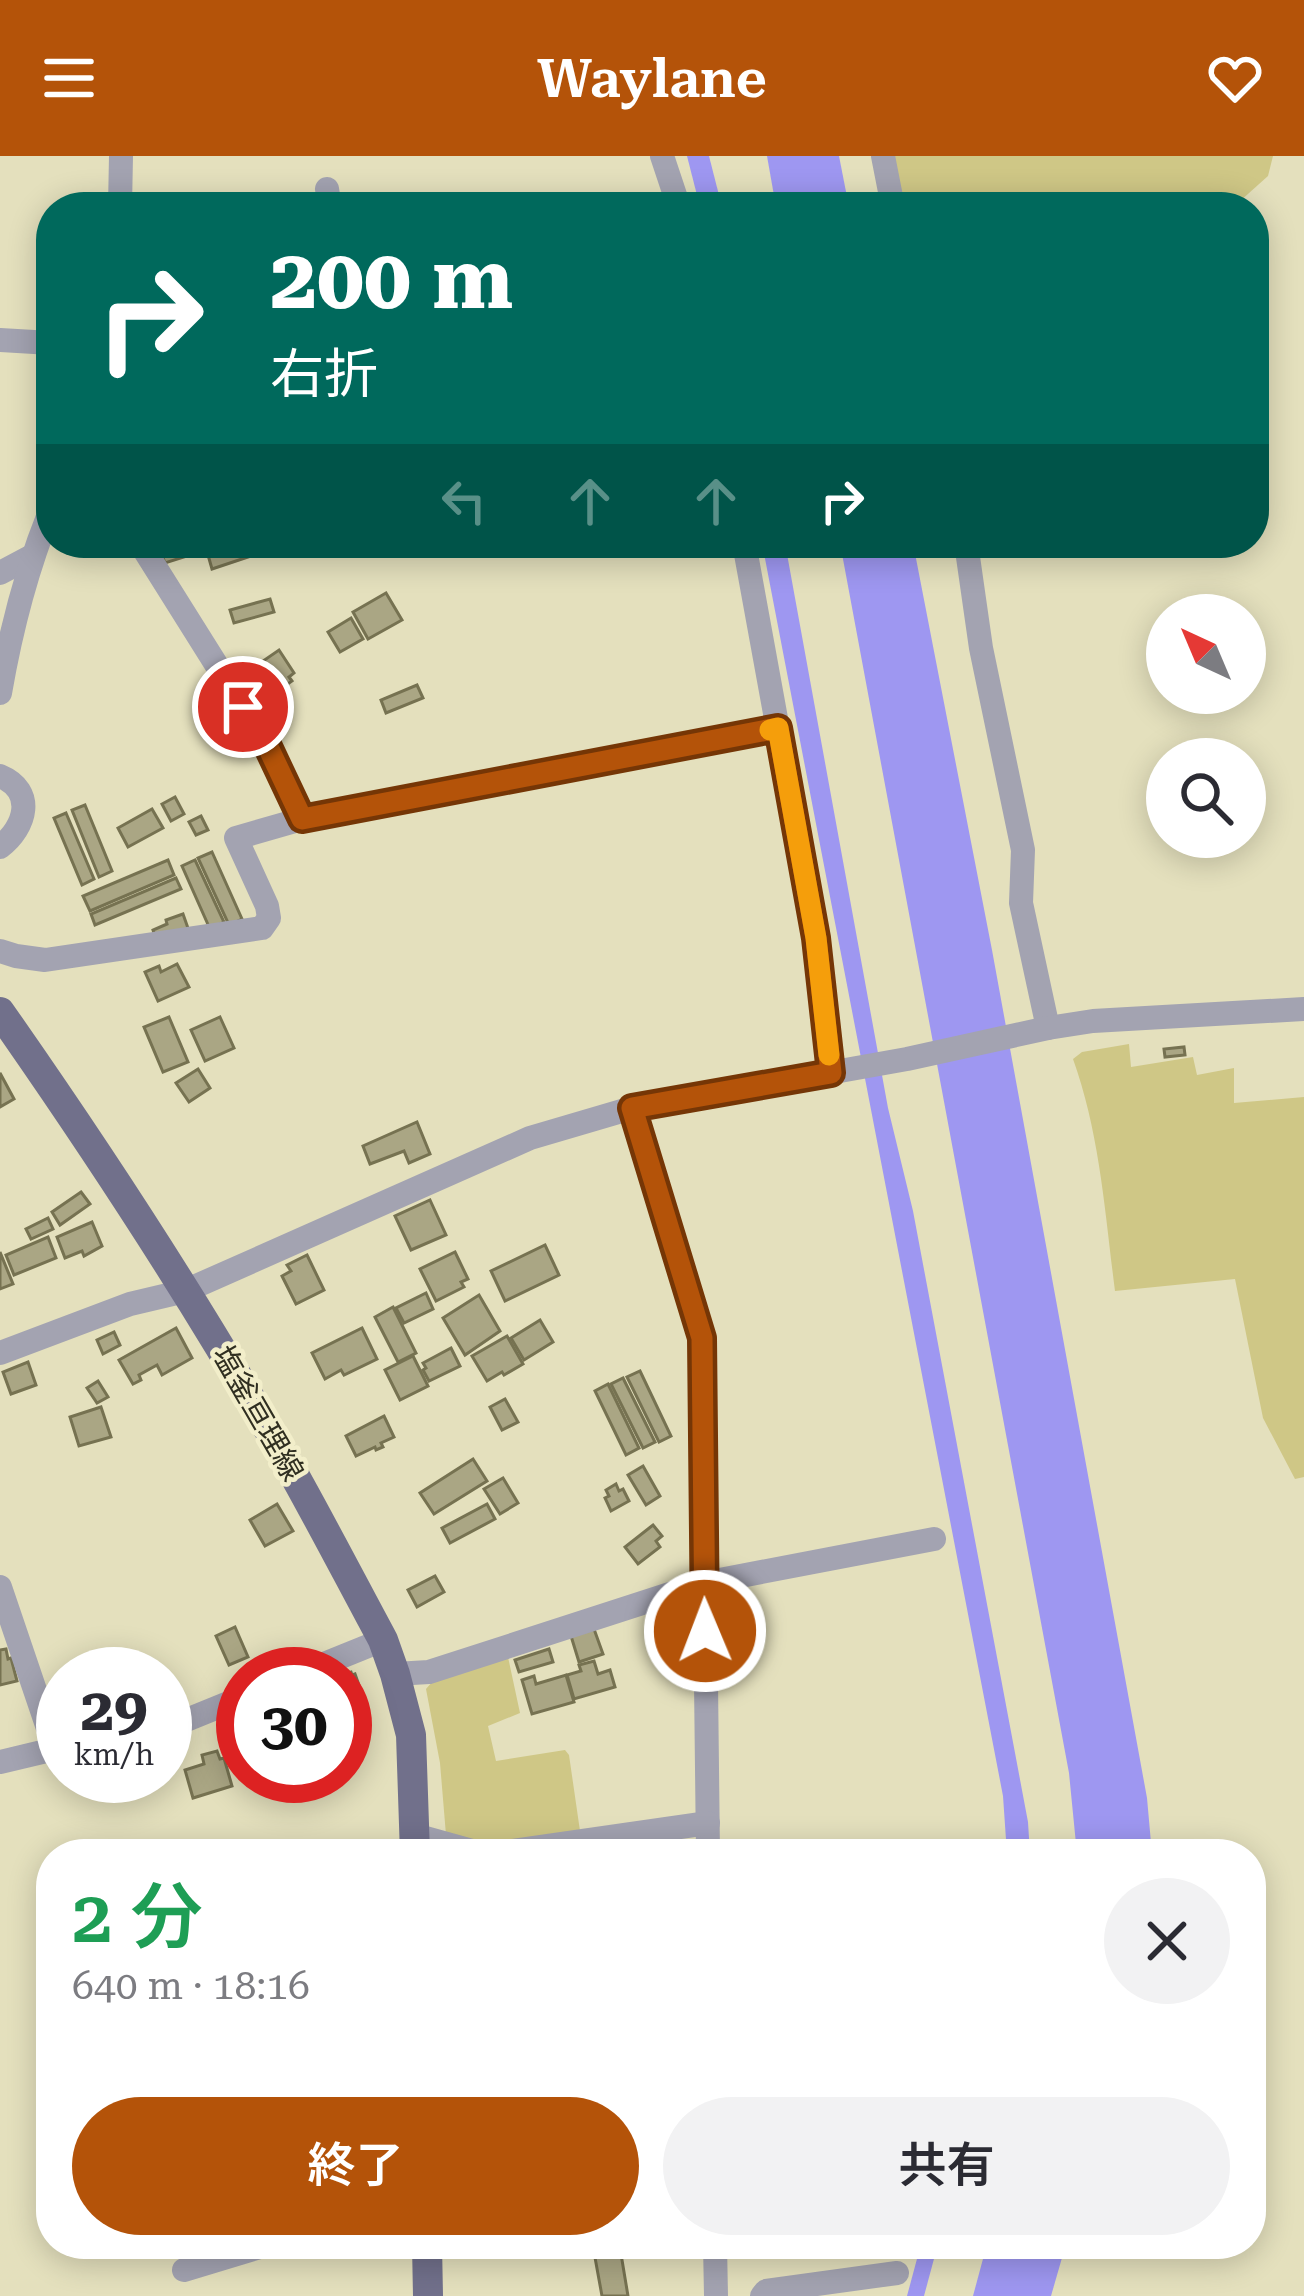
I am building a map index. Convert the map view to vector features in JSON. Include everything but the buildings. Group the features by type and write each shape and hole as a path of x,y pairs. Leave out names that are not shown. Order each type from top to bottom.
{"main road":[{"name":"塩釜亘理線","path":"0,1012 185,1291 279,1448 382,1640 411,1735 415,1839"},
{"path":"428,2259 430,2293"}],"street":[{"path":"120,192 121,156"},
{"path":"662,156 674,192"},
{"path":"884,156 890,192"},
{"path":"0,340 36,342"},
{"path":"0,692 36,546"},
{"path":"0,573 32,556"},
{"path":"149,558 268,747 302,819"},
{"path":"747,558 816,938 834,1073"},
{"path":"968,558 1022,850 1021,903 1036,1030"},
{"path":"0,951 46,960 262,928 268,918 267,906 236,838 302,819 778,728"},
{"path":"0,776 22,793 25,809 14,837 0,847"},
{"path":"0,1353 130,1304 185,1291 530,1138 632,1108 834,1073 1036,1030 1304,1009"},
{"path":"632,1108 702,1338 708,1839"},
{"path":"395,1674 429,1672 704,1583 934,1539"},
{"path":"0,1587 36,1685"},
{"path":"365,1647 382,1640"},
{"path":"0,1762 36,1753"},
{"path":"594,1839 708,1823"},
{"path":"184,2270 220,2259"},
{"path":"715,2259 716,2296"},
{"path":"762,2296 766,2291 897,2272"}],"shaded area":[{"path":"687,156 709,156 718,192 696,192"},
{"path":"767,156 839,156 846,192 773,192"},
{"path":"891,156 1273,156 1268,176 1250,192 899,192"},
{"path":"765,558 788,558 1029,1839 1006,1839 1003,1796"},
{"path":"843,558 916,558 992,950 1151,1839 1076,1839 1069,1773"},
{"path":"1129,1044 1131,1067 1193,1057 1197,1075 1234,1068 1234,1103 1304,1097 1304,1477 1295,1479 1263,1418 1235,1279 1115,1291 1096,1145 1073,1059 1082,1052"},
{"path":"508,1657 520,1713 488,1726 496,1761 565,1750 580,1831 544,1839 446,1835 440,1763 426,1689 432,1682"},
{"path":"917,2259 934,2259 924,2296 907,2296"},
{"path":"983,2259 1062,2259 1051,2296 973,2296"}],"slow traffic":[{"path":"770,730 778,728 816,938 829,1055"}],"route":[{"path":"243,707 302,819 778,728 816,938 831,1073 632,1108 702,1338 705,1631"}]}
